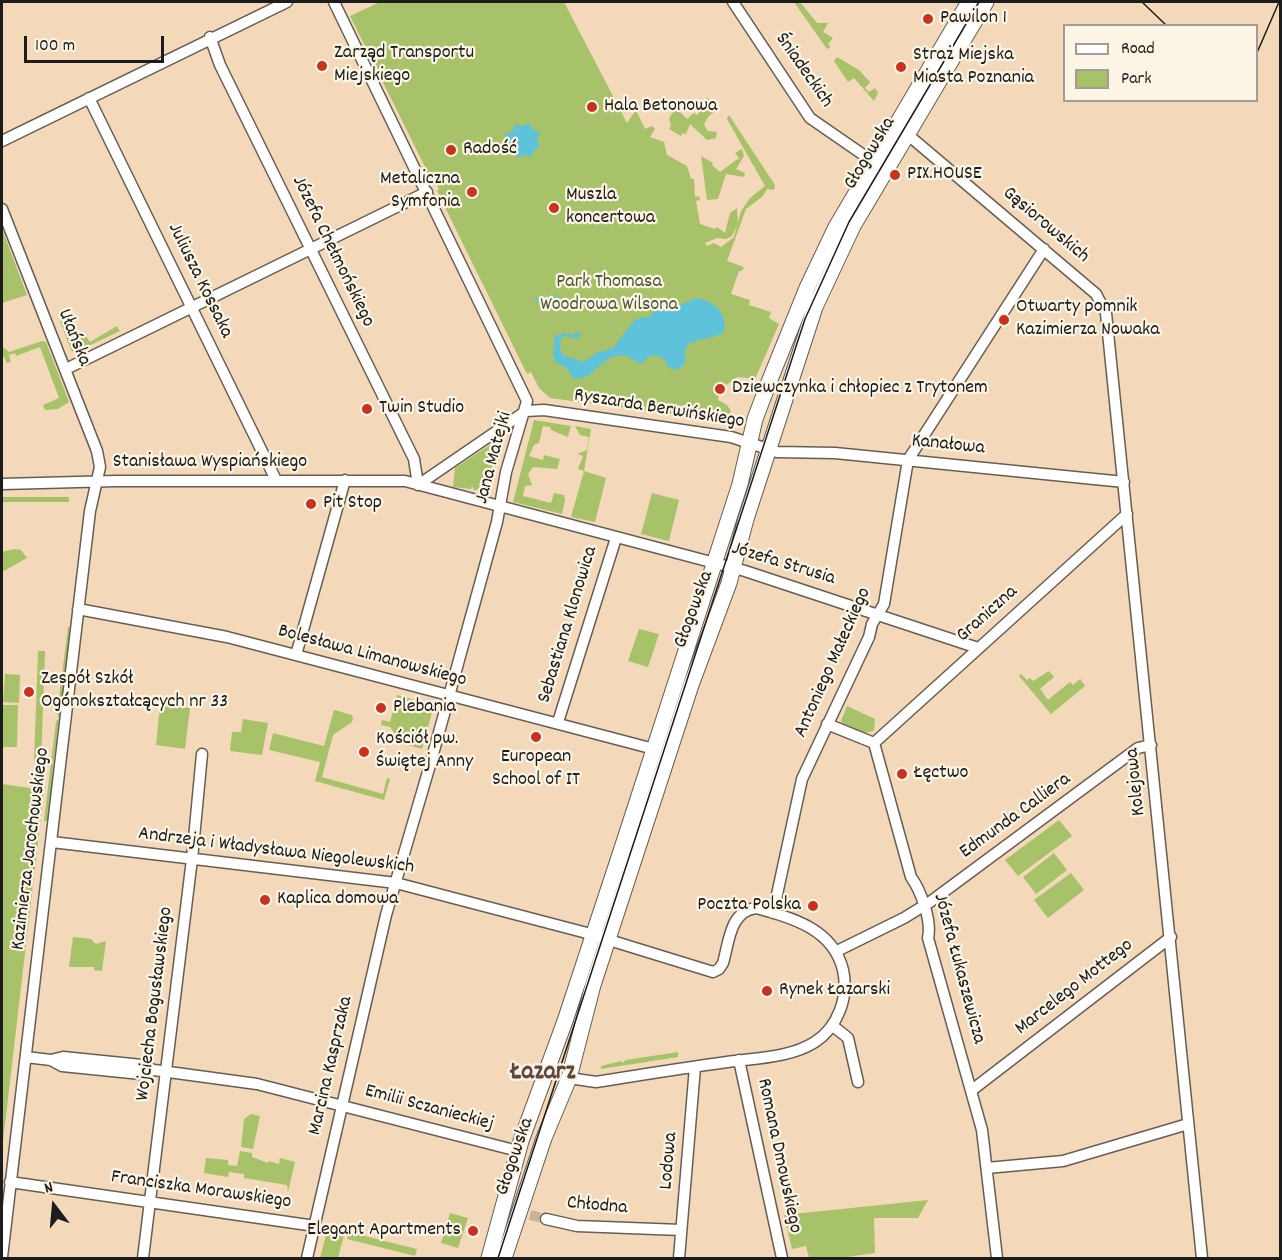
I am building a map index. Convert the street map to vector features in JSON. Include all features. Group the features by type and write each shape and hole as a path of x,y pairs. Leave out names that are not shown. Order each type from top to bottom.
{"street":[{"path":"2,141 210,37 287,2"},
{"name":"Jana Matejki","path":"334,2 525,393 526,411 509,459 498,507 497,522 396,883"},
{"name":"Śniadeckich","path":"733,2 810,118 879,166"},
{"name":"Głogowska","path":"504,1258 525,1213 544,1138 569,1077 600,937 654,749 740,484 768,382 831,237 879,166 969,2"},
{"name":"Głogowska","path":"489,1258 518,1151 600,937 691,685 732,568 815,307 879,166 907,134 986,2"},
{"name":"Józefa Chełmońskiego","path":"210,37 220,65 414,459 418,485"},
{"name":"Juliusza Kossaka","path":"89,98 276,480"},
{"name":"Gąsiorowskich","path":"907,134 1044,249 1096,294 1102,302"},
{"path":"66,369 427,192"},
{"name":"Ułańska","path":"2,209 97,450 100,467 96,482"},
{"name":"Antoniego Małeckiego","path":"773,912 802,779 870,638 877,614 886,598 908,460 1044,249"},
{"name":"Kolejowa","path":"1102,302 1108,324 1202,1258"},
{"name":"Ryszarda Berwińskiego","path":"525,393 544,410"},
{"name":"Ryszarda Berwińskiego","path":"526,411 544,410 701,432 768,449"},
{"path":"418,485 526,411"},
{"name":"Kanałowa","path":"768,449 777,452 835,453 1124,483"},
{"path":"296,655 345,480"},
{"name":"Stanisława Wyspiańskiego","path":"2,484 397,480 714,562"},
{"name":"Kazimierza Jarochowskiego","path":"2,1257 78,609 90,511 96,482"},
{"name":"Graniczna","path":"874,743 1127,514"},
{"name":"Sebastiana Klonowica","path":"558,722 615,538"},
{"name":"Józefa Strusia","path":"714,562 978,648"},
{"name":"Bolesława Limanowskiego","path":"78,609 227,637 654,749"},
{"path":"827,724 874,743"},
{"name":"Józefa Łukaszewicza","path":"874,743 911,877 917,885 930,931 928,938 972,1090 987,1168 997,1258"},
{"name":"Edmunda Calliera","path":"837,951 923,907 1138,748 1151,746"},
{"name":"Wojciecha Bogusławskiego","path":"143,1258 150,1203 159,1071 192,859 202,754"},
{"name":"Andrzeja i Władysława Niegolewskich","path":"52,842 396,883 600,937 713,972 723,963 734,921 740,913 756,908 773,912"},
{"name":"Marcina Kasprzaka","path":"307,1258 340,1104 381,931 396,883"},
{"path":"569,1077 596,1082 804,1048 833,1026 844,993 844,976 837,951 812,928 773,912"},
{"name":"Marcelego Mottego","path":"972,1090 1171,937"},
{"path":"833,1026 848,1038 858,1082"},
{"name":"Emilii Sczanieckiej","path":"26,1057 51,1060 62,1066 141,1074 159,1071 251,1083 518,1151"},
{"name":"Romana Dmowskiego","path":"739,1060 782,1258"},
{"name":"Lodowa","path":"679,1258 695,1067"},
{"path":"987,1168 1063,1161 1188,1124"},
{"name":"Franciszka Morawskiego","path":"10,1182 315,1226"},
{"name":"Chłodna","path":"546,1219 577,1226 681,1230"}],"green space":[{"name":"Park Thomasa Woodrowa Wilsona","path":"380,2 564,2 627,123 636,110 645,129 652,126 655,129 650,137 664,142 667,155 687,166 691,179 694,179 695,197 699,196 700,200 696,201 700,224 715,229 717,227 725,233 730,213 737,208 738,222 741,211 750,198 765,186 727,119 729,115 775,185 774,190 767,189 763,196 746,209 727,261 744,267 742,271 739,271 731,294 750,300 749,305 771,312 769,318 779,324 755,379 738,377 720,389 718,400 727,405 731,411 726,421 550,398 539,388 531,372 527,374 437,191 439,189 433,178 431,179 350,16","holes":["737,226 734,237 721,247 714,243 707,246 705,243 717,238 726,239 732,236"]},
{"path":"794,2 800,2 817,23 828,23 823,32 833,38 828,44 831,47 827,49"},
{"path":"837,57 859,70 870,82 865,88 869,92 875,88 878,93 874,101 854,78 848,82 834,61"},
{"path":"708,98 716,110 707,118 704,125 708,131 717,132 716,138 707,140 690,124 686,134 683,133 681,136 669,129 671,126 669,118 676,108 687,119 694,113 697,115 704,107 701,102"},
{"path":"742,149 744,156 736,169 745,173 744,177 726,174 718,199 707,200 701,156 713,163 712,165 720,172 739,158 735,153"},
{"path":"2,229 27,295 2,303"},
{"path":"64,319 65,324 63,325 72,340 85,335 90,342 117,326 120,331 74,353 60,321"},
{"path":"42,341 46,342 69,402 58,409 45,410 43,405 59,398 40,347 16,356 15,353 9,355 11,362 7,363 4,357 2,358 2,346 9,352"},
{"path":"534,420 571,426 568,437 551,430 550,427 543,426 539,443 534,445 529,456 543,460 544,455 560,459 557,469 533,467 528,474 532,485 525,486 523,496 551,503 554,493 564,495 562,514 513,502"},
{"path":"575,426 591,429 584,471 578,469 583,456 577,454 587,450 589,437 580,435"},
{"path":"499,439 504,439 504,442 491,469 487,490 474,490 472,486 471,489 453,487 455,468"},
{"path":"584,471 606,478 595,522 571,517"},
{"path":"652,493 679,500 669,541 641,534"},
{"path":"2,497 69,497 69,502 2,502"},
{"path":"21,550 27,558 2,572 2,552"},
{"path":"68,627 71,627 53,766 49,822 44,821 56,721 59,719 57,713"},
{"path":"639,629 659,634 648,667 628,661"},
{"path":"38,651 45,651 41,763 34,762"},
{"path":"1049,671 1054,677 1040,689 1048,700 1070,682 1073,685 1080,679 1085,686 1051,714 1019,676 1021,674 1027,680 1030,678 1033,681"},
{"path":"5,674 20,675 19,703 3,702"},
{"path":"397,695 434,705 422,749 404,744 407,731 402,744 390,727 381,725 382,720 390,722"},
{"path":"2,705 18,705 17,747 2,747"},
{"path":"160,705 190,708 185,749 156,745"},
{"path":"847,706 875,719 874,731 864,733 842,723"},
{"path":"334,710 352,715 353,718 352,722 333,735 322,777 383,794 387,778 390,779 384,800 315,781 320,762 269,750 273,733 324,746"},
{"path":"243,719 268,723 262,755 230,751 232,732 241,732"},
{"path":"2,784 44,790 2,1150"},
{"path":"1059,820 1072,836 1018,876 1005,860"},
{"path":"1054,853 1067,870 1036,894 1023,877"},
{"path":"1071,873 1084,890 1048,918 1034,900"},
{"path":"73,937 91,939 96,944 106,941 102,971 94,970 94,967 69,967"},
{"path":"678,1052 678,1057 601,1069 601,1066 621,1061 622,1063 626,1060"},
{"path":"251,1114 260,1116 253,1149 241,1147 244,1119"},
{"path":"240,1151 252,1153 252,1157 268,1163 269,1161 279,1164 280,1158 295,1162 288,1192 287,1185 244,1178 244,1174 229,1172 228,1177 204,1173 206,1158 228,1160 228,1165 237,1166"},
{"path":"928,1200 918,1218 874,1218 875,1253 840,1258 809,1258 806,1246 792,1249 784,1215"},
{"path":"450,1213 468,1218 458,1248 441,1243"},
{"path":"328,1227 345,1231 338,1258 320,1258"},
{"path":"349,1232 417,1249 415,1256 347,1239"}],"water":[{"path":"529,123 532,129 540,132 537,140 540,146 534,150 531,157 524,155 517,158 514,151 507,149 509,142 505,134 513,131 515,124 522,126"},
{"path":"665,298 679,305 697,298 709,302 722,315 725,327 723,334 689,343 685,350 685,364 676,370 669,368 665,360 656,355 648,357 641,364 629,357 620,356 605,361 588,376 573,378 566,367 556,363 553,355 555,336 564,333 572,335 578,331 581,336 577,339 566,336 561,338 560,349 563,355 583,362 597,353 613,348 634,321 642,317 650,317 658,303"}],"waterway":[{"path":"536,300 558,298"}],"tunnel":[{"path":"530,1215 546,1219"}],"tram line":[{"path":"498,1258 805,319 849,222 979,2"},
{"path":"1142,2 1165,24"},
{"path":"1258,50 1279,2"}],"place":[{"name":"Pawilon 1","path":"928,19"},
{"name":"Zarząd Transportu Miejskiego","path":"322,66"},
{"name":"Straż Miejska Miasta Poznania","path":"901,67"},
{"name":"Hala Betonowa","path":"592,107"},
{"name":"Radość","path":"451,150"},
{"name":"PIX.HOUSE","path":"895,175"},
{"name":"Metaliczna Symfonia","path":"472,192"},
{"name":"Muszla koncertowa","path":"554,208"},
{"name":"Otwarty pomnik Kazimierza Nowaka","path":"1004,320"},
{"name":"Dziewczynka i chłopiec z Trytonem","path":"720,389"},
{"name":"Twin Studio","path":"367,409"},
{"name":"Pit Stop","path":"311,504"},
{"name":"Zespół Szkół Ogónokształcących nr 33","path":"29,692"},
{"name":"Plebania","path":"381,708"},
{"name":"European School of IT","path":"536,737"},
{"name":"Kościół pw. Świętej Anny","path":"364,752"},
{"name":"Łęctwo","path":"902,774"},
{"name":"Kaplica domowa","path":"265,900"},
{"name":"Poczta Polska","path":"813,906"},
{"name":"Rynek Łazarski","path":"767,991"},
{"name":"Elegant Apartments","path":"473,1231"}],"district":[{"name":"Łazarz","path":"543,1074"}]}
